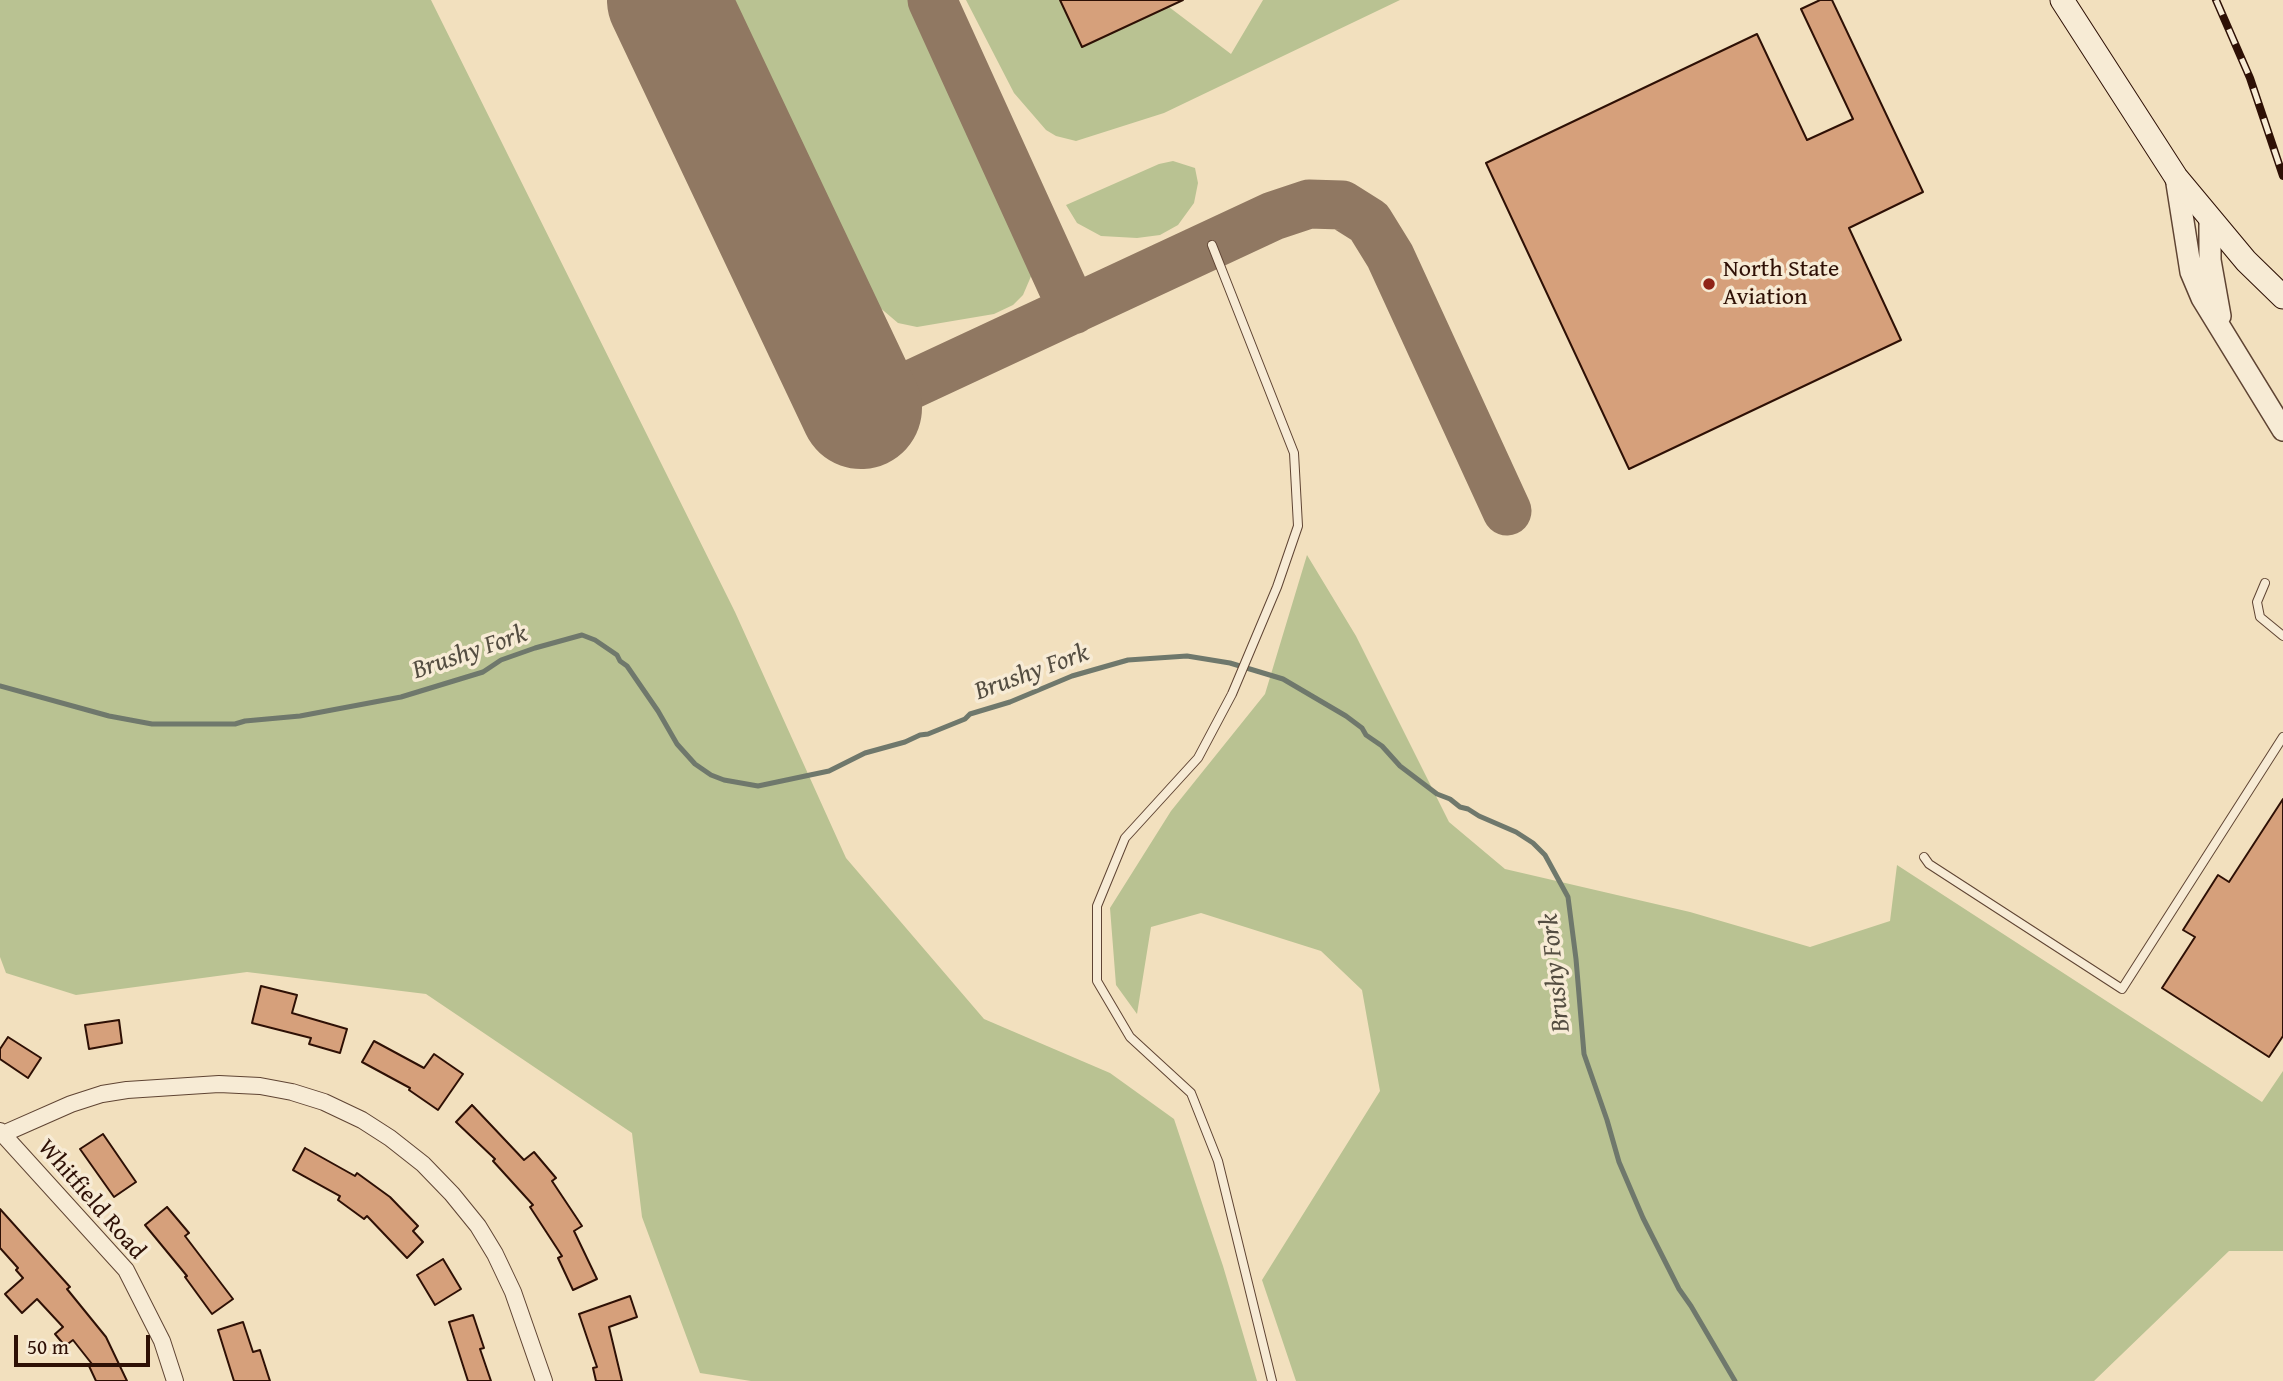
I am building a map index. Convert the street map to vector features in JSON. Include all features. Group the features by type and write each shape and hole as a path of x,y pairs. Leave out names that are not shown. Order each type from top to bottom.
{"main road":[{"path":"2062,0 2176,177 2246,261 2283,297"}],"street":[{"path":"2176,177 2191,272 2202,298 2283,430"},
{"path":"2210,220 2210,260 2224,335"},
{"path":"2,1133 71,1104 102,1094 127,1090 219,1084 260,1086 292,1091 324,1102 362,1120 390,1138 430,1171 478,1226 513,1292 544,1381"},
{"name":"Whitfield Road","path":"2,1133 126,1270 162,1341 174,1381"}],"lane":[{"path":"1212,245 1294,453 1298,526 1277,587 1232,694 1198,758 1125,838 1097,906 1097,981 1130,1037 1191,1093 1218,1161 1272,1381"},
{"path":"2265,583 2257,601 2260,617 2283,636"},
{"path":"1924,857 1929,864 2122,989 2283,737"}],"green space":[{"path":"0,0 431,0 735,612 846,858 984,1019 1110,1073 1174,1119 1223,1266 1257,1381 751,1381 700,1373 642,1217 632,1133 426,994 247,972 76,995 6,973 0,957"},
{"path":"733,0 916,0 1023,230 1032,274 1023,295 1013,305 994,314 917,327 898,323 878,306"},
{"path":"966,0 1060,0 1082,47 1169,7 1231,54 1263,0 1400,0 1164,113 1076,141 1056,136 1046,130 1014,93"},
{"path":"1173,161 1195,168 1198,183 1194,203 1178,225 1160,235 1137,238 1101,236 1077,223 1066,205 1159,164"},
{"path":"1307,555 1356,636 1449,822 1505,869 1690,912 1810,947 1890,921 1897,865 2262,1102 2283,1071 2283,1251 2229,1251 2094,1381 1296,1381 1262,1280 1380,1091 1362,990 1321,951 1201,913 1151,927 1137,1014 1116,985 1110,908 1171,811 1265,694"}],"building":[{"path":"1060,0 1183,0 1082,47"},
{"name":"North State Aviation","path":"1820,0 1832,0 1923,192 1849,228 1901,340 1629,469 1486,163 1757,34 1807,140 1853,119 1801,9"},
{"path":"2283,799 2283,1036 2269,1057 2162,988 2195,937 2183,930 2218,875 2229,882"},
{"path":"261,986 297,995 292,1013 347,1029 340,1053 309,1044 311,1038 252,1023"},
{"path":"119,1020 122,1043 89,1049 85,1025"},
{"path":"8,1037 41,1058 28,1078 0,1059 0,1049"},
{"path":"374,1041 424,1068 434,1054 463,1074 438,1110 409,1090 410,1088 362,1062"},
{"path":"472,1105 524,1160 534,1152 556,1178 552,1181 582,1226 574,1231 597,1279 573,1290 558,1258 562,1256 530,1207 533,1205 493,1161 495,1159 456,1122"},
{"path":"103,1134 136,1182 114,1197 80,1149"},
{"path":"305,1148 355,1176 357,1173 390,1197 418,1226 413,1231 423,1242 407,1258 367,1216 364,1219 338,1200 340,1196 293,1170"},
{"path":"167,1207 189,1233 185,1236 233,1299 212,1314 185,1277 187,1276 145,1225"},
{"path":"0,1209 70,1287 67,1289 106,1337 127,1381 96,1381 89,1366 92,1364 73,1340 65,1346 55,1334 63,1327 37,1299 22,1313 5,1294 23,1278 16,1270 18,1268 0,1248"},
{"path":"443,1259 461,1289 435,1305 417,1275"},
{"path":"630,1296 637,1317 609,1327 622,1381 596,1381 593,1368 597,1367 579,1314"},
{"path":"473,1315 484,1348 480,1349 491,1381 468,1381 449,1322"},
{"path":"243,1322 253,1352 260,1350 270,1381 234,1381 218,1330"}],"waterway":[{"name":"Brushy Fork","path":"0,686 109,716 152,724 235,724 300,716 401,697 483,672 501,660 535,648 582,635 595,640 617,655 627,666 677,744 695,764 724,780 758,786 829,771 865,753 928,734 965,719 970,714 1010,702 1072,676 1128,660 1187,656 1230,663 1283,679 1346,716 1382,746 1400,766 1437,794 1516,832 1545,855 1568,897 1584,1054 1619,1162 1643,1218 1679,1289 1735,1381"}],"taxiway":[{"path":"932,0 1073,310"},
{"path":"861,408 1273,216 1309,204 1342,205 1369,222 1390,256 1507,511"}],"runway":[{"path":"668,0 861,408"}],"railway":[{"path":"2216,0 2250,78 2283,176"}],"place":[{"name":"North State Aviation","path":"1709,284"}]}
